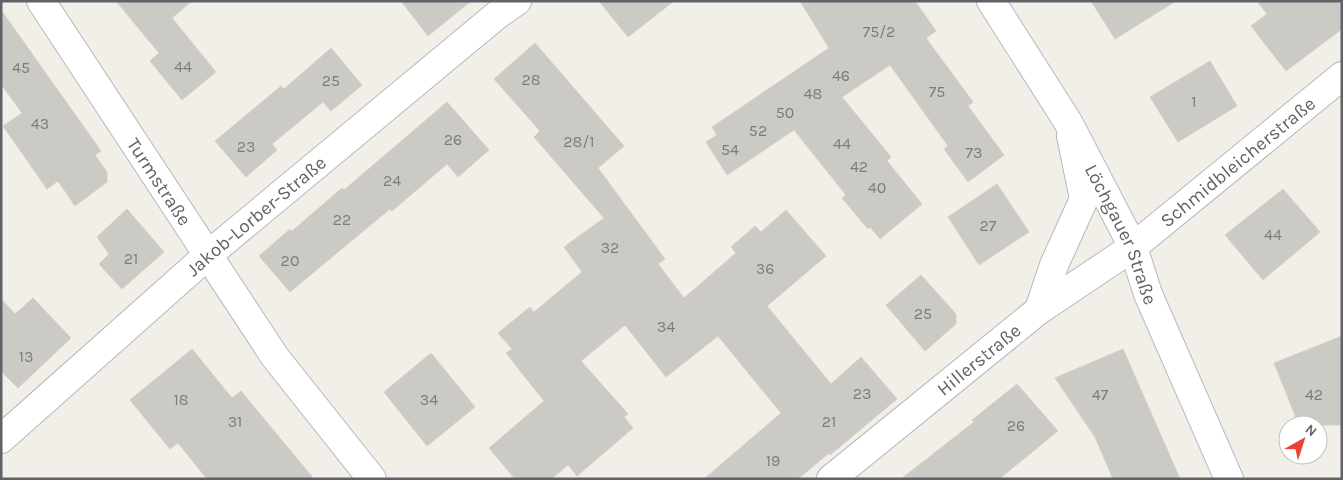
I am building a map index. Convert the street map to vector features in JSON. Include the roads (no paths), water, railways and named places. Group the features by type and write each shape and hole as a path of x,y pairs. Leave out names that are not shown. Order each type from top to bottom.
{"street":[{"name":"Turmstraße","path":"41,1 275,357 372,479"},
{"name":"Löchgauer Straße","path":"991,1 1068,122 1133,247 1148,294 1229,479"},
{"name":"Jakob-Lorber-Straße","path":"1,439 208,254 500,6"},
{"name":"Schmidbleicherstraße","path":"1133,247 1342,76"},
{"path":"1039,310 1054,265 1084,200 1068,122"},
{"name":"Hillerstraße","path":"831,479 1039,310 1133,247"}]}
